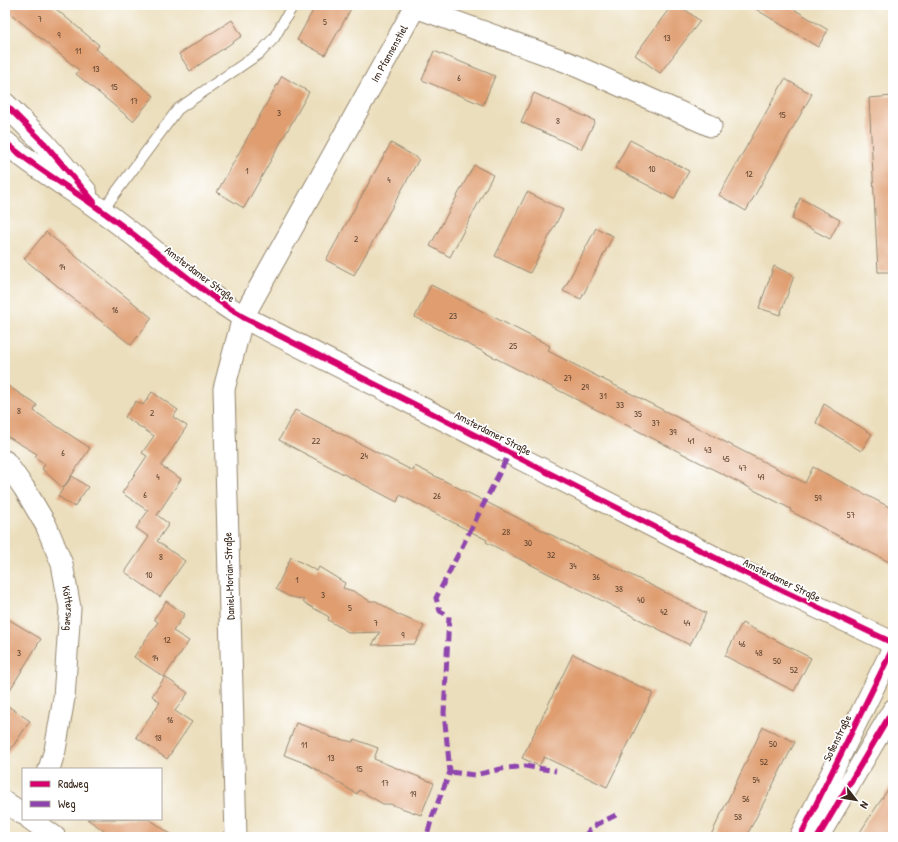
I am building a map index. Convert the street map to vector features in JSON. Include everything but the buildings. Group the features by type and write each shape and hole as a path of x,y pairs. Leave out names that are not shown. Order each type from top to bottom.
{"street":[{"name":"Im Pfannenstiel","path":"243,317 415,7 567,62 711,126"},
{"name":"Amsterdamer Straße","path":"5,104 44,143 102,211"},
{"name":"Amsterdamer Straße","path":"5,142 28,162 102,211 216,300 243,317 739,570 893,643"},
{"name":"Daniel-Morian-Straße","path":"236,837 224,389 243,317"},
{"name":"Köttersweg","path":"5,462 24,488 49,532 62,564 70,608 64,698 55,750 49,768"},
{"name":"Sofienstraße","path":"800,837 893,648"},
{"path":"818,837 893,710"},
{"path":"5,802 22,813"},
{"path":"31,820 55,837"}],"lane":[{"path":"102,211 178,109 260,53 274,38 293,5"}],"marked path":[{"path":"428,832 432,817 450,772 444,713 449,616 440,611 436,598 510,452"},
{"path":"450,772 475,775 501,769 525,766 556,771"},
{"path":"584,837 592,827 616,815"}],"cycle path":[{"path":"5,104 44,143 94,202"},
{"path":"5,142 29,161 120,224 189,279 243,317 739,570 893,643"},
{"path":"800,837 893,648"},
{"path":"818,837 893,710"}]}
